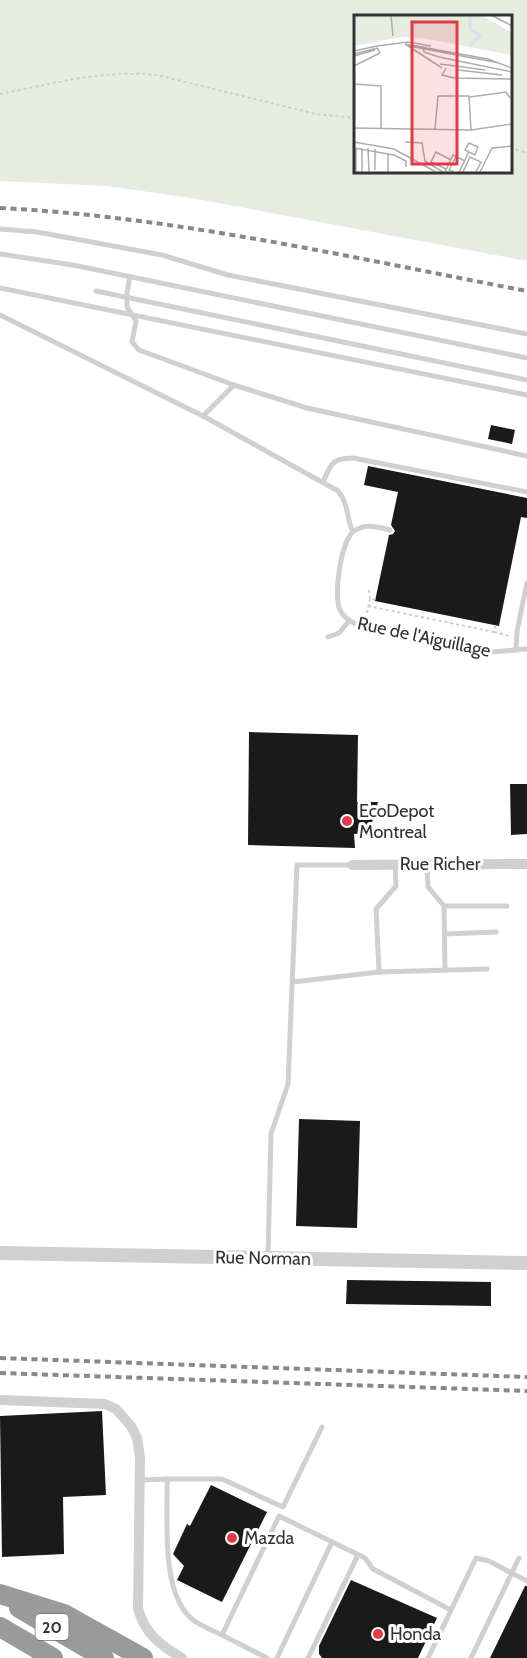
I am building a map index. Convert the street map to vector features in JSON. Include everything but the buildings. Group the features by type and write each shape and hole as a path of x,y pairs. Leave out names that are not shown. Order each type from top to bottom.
{"highway":[{"name":"20","path":"0,1595 104,1658"},
{"path":"0,1595 64,1614 143,1658"},
{"name":"20","path":"0,1627 52,1657"}],"street":[{"name":"Rue Richer","path":"352,865 527,864"},
{"name":"Rue Norman","path":"0,1253 527,1263"},
{"path":"0,1400 99,1402 110,1406 126,1420 137,1438 140,1450 138,1608 143,1624 152,1636 161,1645 182,1658"}],"lane":[{"path":"0,229 37,232 162,255 220,273 527,334"},
{"path":"0,254 130,276 527,358"},
{"path":"130,276 127,298 128,307 136,326 132,342 136,349 234,386 330,415 527,456"},
{"path":"0,288 527,395"},
{"path":"96,291 527,380"},
{"path":"0,315 203,416 338,491 345,499 348,521 353,532 366,526 390,530"},
{"path":"203,416 234,386"},
{"path":"323,482 333,462 353,458 527,492"},
{"name":"Rue de l'Aiguillage","path":"353,532 348,538 340,570 337,598 340,612 349,621 362,626 492,652 527,649"},
{"path":"516,650 527,584"},
{"path":"328,637 339,633 349,621"},
{"path":"379,972 376,909 396,886 395,864"},
{"path":"427,864 428,887 444,906 446,969"},
{"path":"268,1258 271,1134 288,1084 297,865 352,865"},
{"path":"444,906 507,906"},
{"path":"445,934 496,932"},
{"path":"293,982 379,972 487,969"},
{"path":"222,1635 322,1427"},
{"path":"167,1479 169,1575 182,1608 193,1620 267,1658"},
{"path":"140,1480 222,1479 283,1507"},
{"path":"279,1516 365,1558 373,1569 452,1610"},
{"path":"277,1658 332,1542"},
{"path":"308,1658 358,1555"},
{"path":"429,1658 476,1558 489,1561 527,1581"},
{"path":"471,1658 519,1558"}],"path":[{"path":"0,94 119,73 140,73 157,75 316,114 354,118"},
{"path":"512,149 527,153"},
{"path":"366,618 370,598 369,590"},
{"path":"370,598 376,600"},
{"path":"368,606 517,638"},
{"path":"424,618 425,612"},
{"path":"494,632 495,626"}],"shaded area":[{"path":"0,0 527,0 527,261 197,199 107,186 0,181"}],"railway":[{"path":"0,208 133,220 265,240 527,291"},
{"path":"0,1358 527,1377"},
{"path":"0,1373 527,1391"}],"place":[{"name":"EcoDepot Montreal","path":"347,821"},
{"name":"Mazda","path":"232,1538"},
{"name":"Honda","path":"378,1634"}]}
